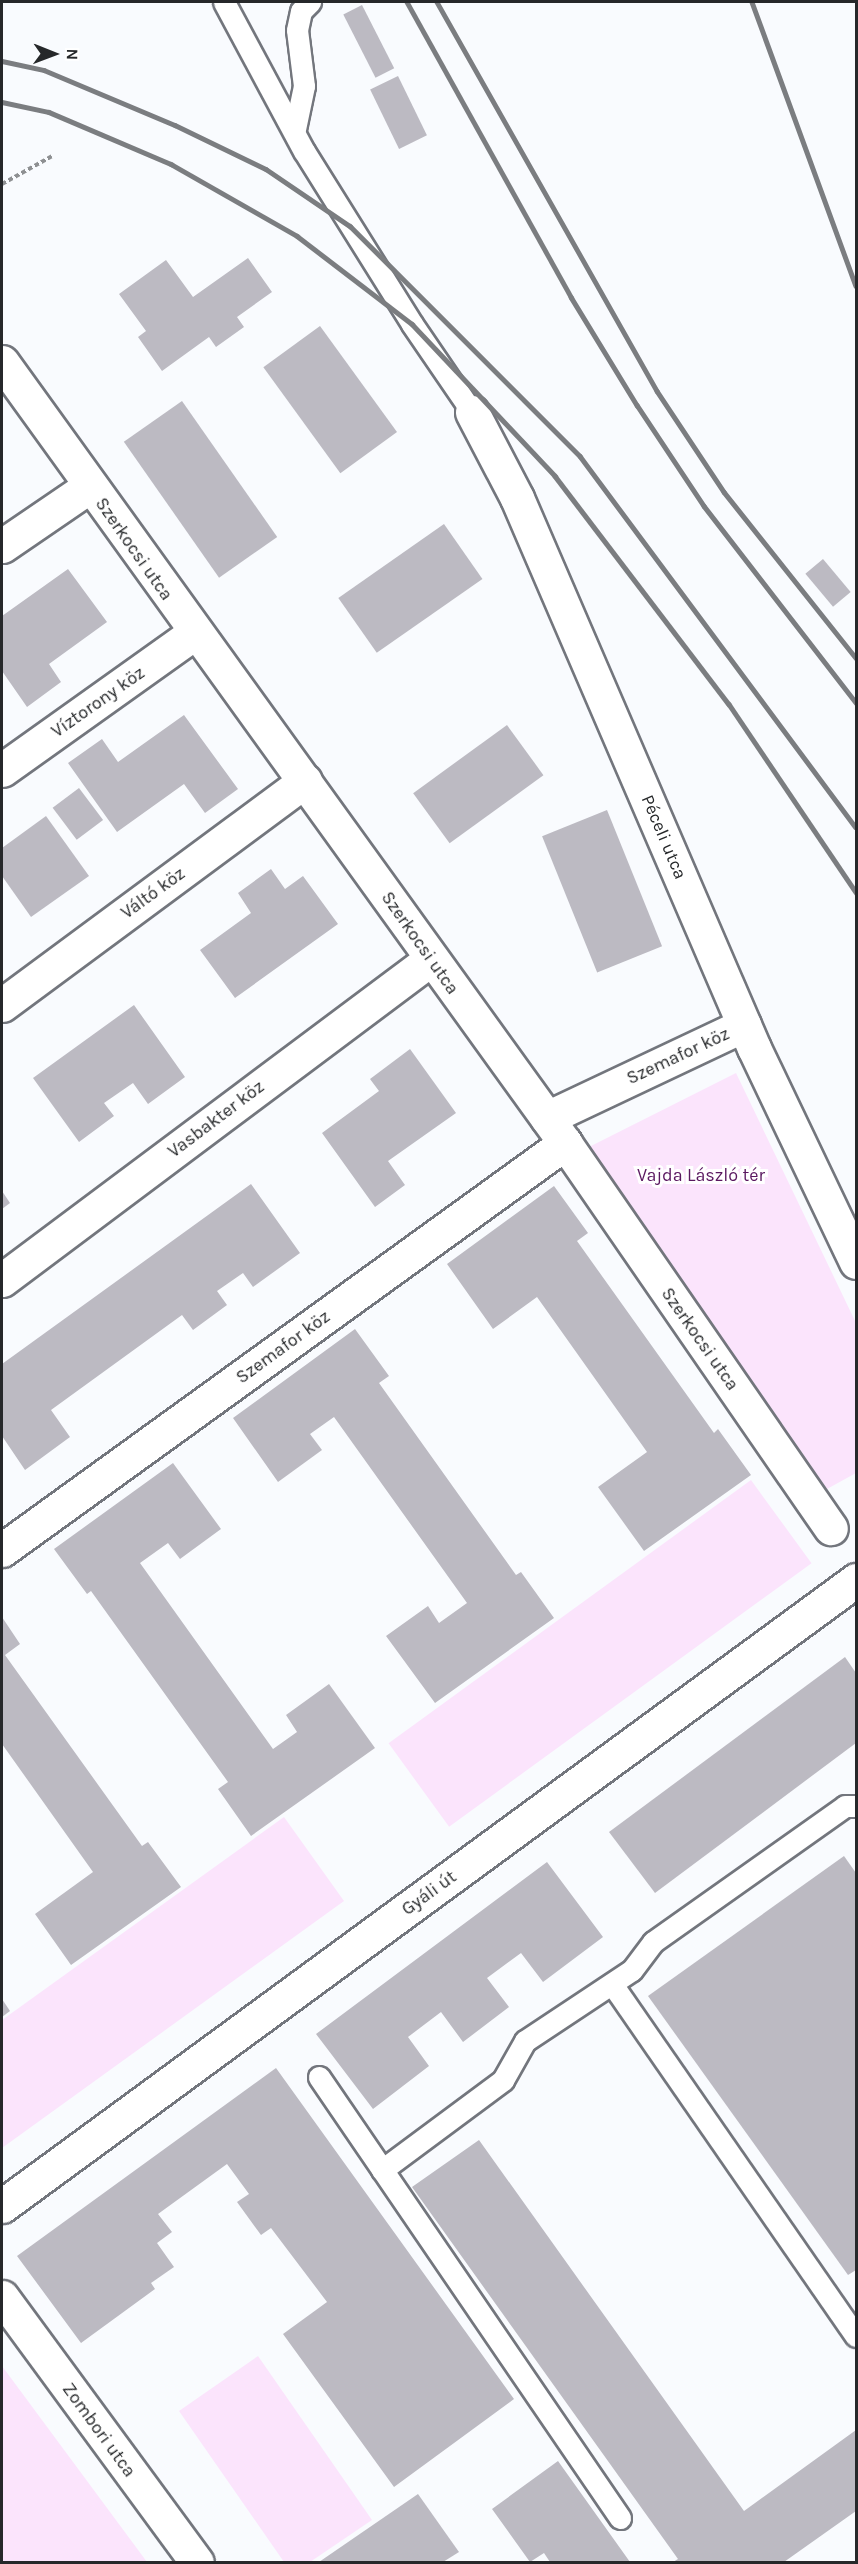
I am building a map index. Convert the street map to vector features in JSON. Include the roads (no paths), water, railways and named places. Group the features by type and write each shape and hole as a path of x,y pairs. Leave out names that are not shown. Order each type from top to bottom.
{"street":[{"name":"Szerkocsi utca","path":"2,362 194,633 305,781 556,1131 831,1528"},
{"name":"Péceli utca","path":"472,412 517,498 744,1025 856,1262"},
{"path":"2,546 90,486"},
{"name":"Víztorony köz","path":"2,770 194,633"},
{"name":"Váltó köz","path":"2,1005 305,781"},
{"name":"Vasbakter köz","path":"2,1280 431,959"},
{"name":"Szemafor köz","path":"2,1550 556,1131 744,1025"},
{"name":"Gyáli út","path":"2,2206 856,1580"},
{"name":"Zombori utca","path":"2,2296 197,2562"}],"lane":[{"path":"224,2 295,129 387,285 472,412"},
{"path":"295,129 304,86 297,30 301,11 310,2"},
{"path":"382,2170 503,2080 525,2041 632,1971 653,1942 846,1806 856,1806"},
{"path":"612,1984 856,2336"},
{"path":"319,2077 620,2518"}],"railway":[{"path":"407,2 571,297 637,405 704,506 856,703"},
{"path":"437,2 657,391 724,492 856,658"},
{"path":"752,2 856,286"},
{"path":"2,61 44,70 175,125 266,169 350,226 580,456 856,827"},
{"path":"2,102 49,112 171,164 297,236 412,324 555,476 729,704 856,892"}],"park label":[{"name":"Vajda László tér","path":"701,1175"}]}
